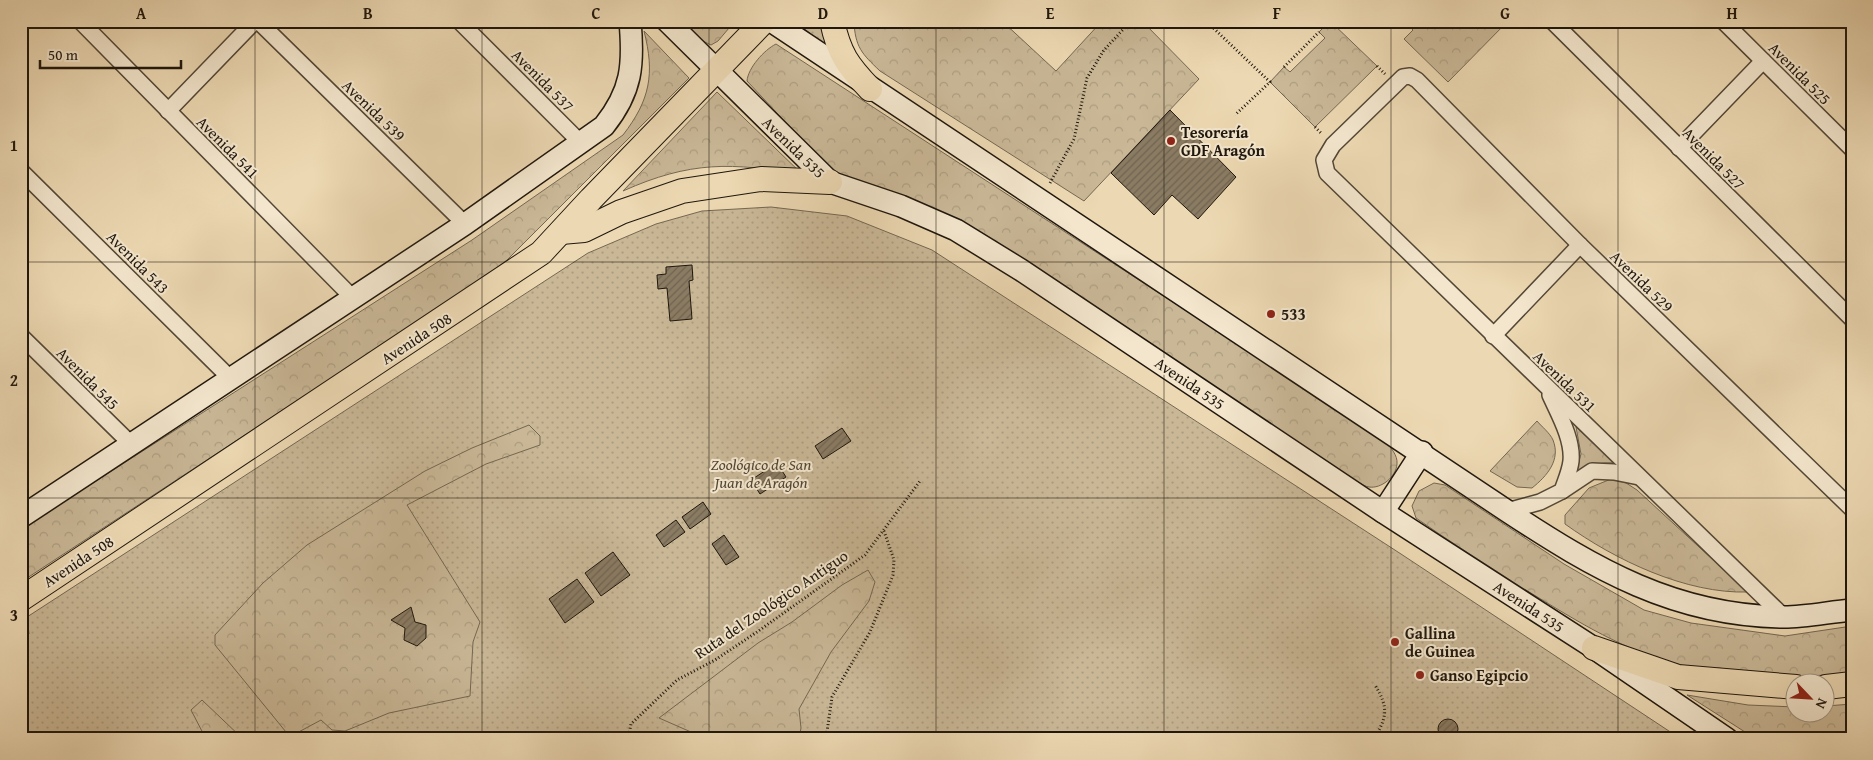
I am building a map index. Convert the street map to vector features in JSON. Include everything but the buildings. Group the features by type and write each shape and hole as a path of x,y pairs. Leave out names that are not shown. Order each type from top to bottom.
{"main road":[{"name":"Avenida 508","path":"21,599 542,253 764,21"},
{"path":"832,21 837,44 847,65 870,89"},
{"path":"561,232 584,230 621,212 682,191 761,179 830,182"},
{"path":"1594,648 1678,677 1786,686"},
{"path":"1836,686 1852,684"}],"street":[{"name":"Avenida 541","path":"80,21 352,297"},
{"path":"168,111 256,21"},
{"name":"Avenida 539","path":"256,21 465,224"},
{"name":"Avenida 537","path":"458,21 581,143"},
{"path":"21,517 465,224 604,126 619,107 628,86 633,52 630,21"},
{"name":"Avenida 535","path":"667,21 830,182 901,206 956,230 1021,270 1383,512 1594,648 1727,739"},
{"path":"771,21 870,89 1422,452 1507,511 1547,537 1621,579 1668,598 1715,610 1784,617 1852,610"},
{"name":"Avenida 527","path":"1552,21 1852,319"},
{"name":"Avenida 525","path":"1723,21 1852,149"},
{"path":"1679,148 1763,61"},
{"name":"Avenida 529","path":"1324,167 1324,160 1333,145 1394,83 1403,77 1410,76 1423,86 1580,245 1852,509"},
{"name":"Avenida 531","path":"1324,167 1327,173 1493,336 1784,617"},
{"name":"Avenida 543","path":"21,171 230,378"},
{"path":"1493,336 1580,245"},
{"name":"Avenida 545","path":"21,336 131,444"},
{"path":"1546,387 1565,427 1570,444 1571,461 1562,491"},
{"path":"1383,512 1422,452"},
{"path":"1507,511 1540,502 1562,491 1592,471 1614,472 1640,477"}],"path":[{"path":"1038,200 1074,139 1088,78 1104,50 1131,21"},
{"path":"1206,21 1270,82 1235,115"},
{"path":"1284,67 1319,32"},
{"name":"Ruta del Zoológico Antiguo","path":"628,739 631,724 677,680 715,660 865,555 920,480"},
{"path":"826,739 832,697 870,632 893,575 894,560 883,530"},
{"path":"1374,739 1385,721 1383,699 1375,685"}],"green space":[{"path":"683,21 735,21 718,41 711,45 703,41"},
{"path":"820,21 827,47 796,22"},
{"path":"854,21 1002,21 1056,71 1102,21 1142,21 1199,79 1084,201 880,71 868,60 858,44"},
{"path":"1330,21 1377,66 1315,127 1270,82 1284,67 1290,72 1325,38 1319,32"},
{"path":"1404,21 1508,21 1448,82 1404,39 1413,30"},
{"path":"644,31 689,78 507,260 478,282 21,582 21,529 472,240 623,135 639,110 648,86 649,60"},
{"path":"776,44 1385,440 1396,457 1396,469 1391,478 1383,484 1374,487 1361,484 987,239 836,176 747,81 750,71 757,60"},
{"path":"717,92 803,175 733,166 712,167 669,174 623,191"},
{"name":"Zoológico de San Juan de Aragón","path":"771,207 847,216 932,250 1401,554 1681,739 21,739 21,635 29,634 27,617 588,253 656,224 702,211"},
{"path":"1537,421 1553,440 1555,447 1554,461 1543,478 1532,488 1517,487 1490,471"},
{"path":"529,425 540,436 540,445 486,464 407,505 480,622 473,642 470,696 389,713 345,731 332,730 321,720 293,735 286,732 215,645 215,635 263,583 307,545 425,471 472,448"},
{"path":"1576,427 1616,463 1595,464 1576,472 1581,454"},
{"path":"1611,479 1623,481 1637,490 1748,592 1724,591 1676,581 1629,562 1565,524 1565,515 1589,488"},
{"path":"1434,483 1445,485 1564,564 1644,610 1691,623 1785,636 1852,626 1852,674 1836,675 1836,672 1786,672 1786,676 1760,676 1737,674 1692,668 1650,656 1631,648 1593,630 1557,609 1416,518 1412,506 1419,491"},
{"path":"868,570 875,582 869,601 831,652 799,709 801,728 799,739 707,739 659,718 758,643 792,622 842,585"},
{"path":"1687,695 1748,705 1786,707 1786,722 1836,722 1836,705 1852,704 1852,739 1756,739"},
{"path":"202,700 243,739 206,739 191,710"}],"place":[{"name":"Tesorería GDF Aragón","path":"1171,141"},
{"name":"533","path":"1271,314"},
{"name":"Gallina de Guinea","path":"1395,642"},
{"name":"Ganso Egipcio","path":"1420,675"}]}
